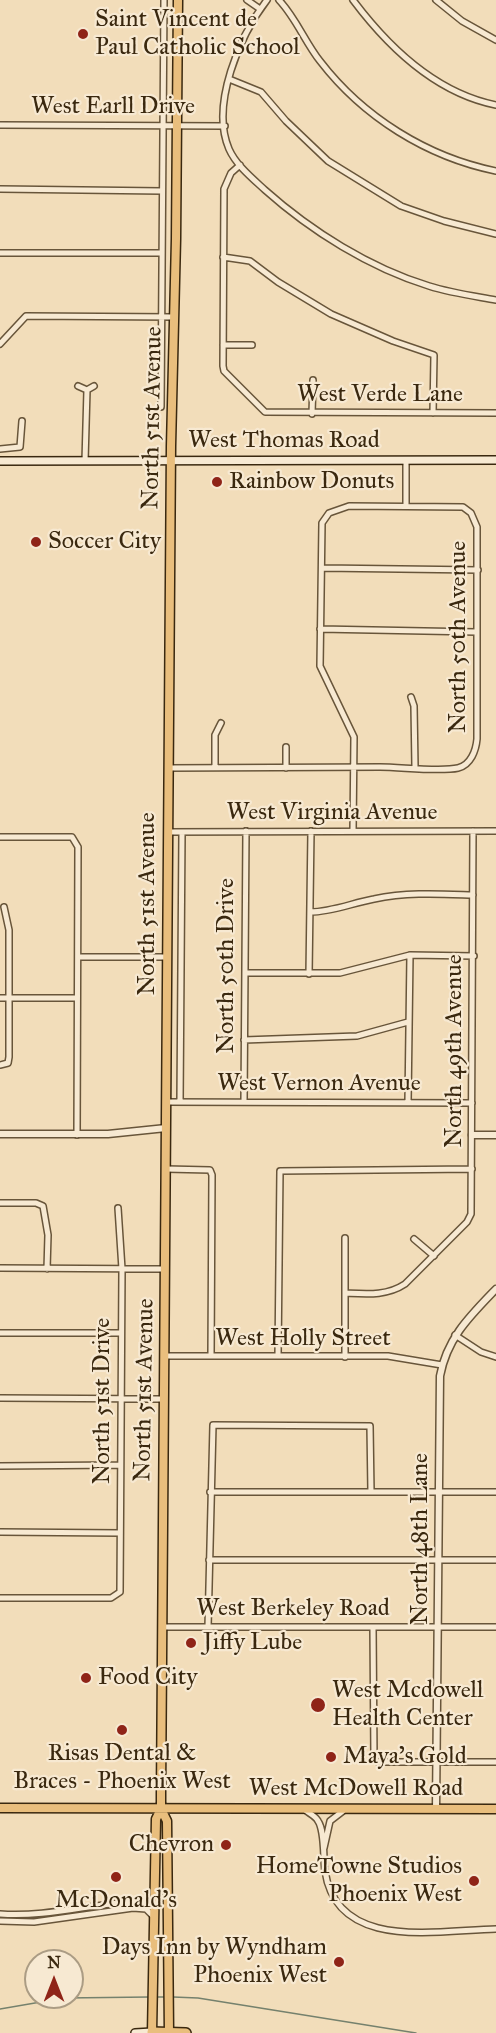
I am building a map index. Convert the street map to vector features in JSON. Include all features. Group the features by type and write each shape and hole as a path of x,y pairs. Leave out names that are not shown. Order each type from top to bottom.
{"highway":[{"path":"152,2032 186,2033"}],"main road":[{"name":"North 51st Avenue","path":"152,2032 156,1819 161,1809 171,461 178,0"},
{"name":"West Thomas Road","path":"0,461 496,460"},
{"name":"West McDowell Road","path":"0,1809 496,1809"},
{"name":"North 51st Avenue","path":"161,1809 167,1821 168,2032"},
{"path":"154,1901 163,1908 163,1938 168,1972"},
{"path":"135,2033 152,2032"}],"street":[{"name":"North 51st Avenue","path":"161,407 164,0"},
{"path":"247,0 260,9"},
{"path":"267,0 240,42 229,79 225,126 229,149 240,165 278,201 364,259 427,285 496,300"},
{"path":"279,0 330,74 371,113 398,132 432,150 496,171"},
{"path":"353,0 376,32 432,79 477,101 496,105"},
{"path":"436,0 462,21 496,40"},
{"path":"229,79 261,92 286,121 328,161 392,201 444,221 496,234"},
{"name":"West Earll Drive","path":"0,125 225,126"},
{"path":"240,165 231,173 224,189 223,345 252,345"},
{"path":"0,189 162,191"},
{"path":"0,253 162,253"},
{"path":"223,256 250,261 278,282 331,314 434,356 433,413"},
{"path":"0,344 26,316 174,317"},
{"name":"West Verde Lane","path":"223,345 224,371 265,412 496,413"},
{"path":"312,414 313,380"},
{"path":"78,386 87,390"},
{"path":"87,390 94,386"},
{"path":"86,461 87,390"},
{"path":"0,449 20,447 22,421"},
{"path":"353,831 352,730 320,666 322,523 329,513 349,506 406,506 406,460"},
{"name":"North 50th Avenue","path":"406,506 463,507 471,513 477,527 477,739 469,761 458,768 415,767"},
{"path":"322,568 478,570"},
{"path":"320,629 476,632"},
{"path":"169,768 415,767 414,705 411,697"},
{"path":"215,768 216,735 221,723"},
{"path":"286,747 286,768"},
{"name":"West Virginia Avenue","path":"168,831 496,831"},
{"name":"North 51st Avenue","path":"180,1102 182,831"},
{"name":"North 50th Drive","path":"244,1102 246,831"},
{"path":"309,974 310,831"},
{"name":"North 49th Avenue","path":"345,1293 378,1294 403,1288 471,1215 473,831"},
{"path":"0,837 66,837 76,841 77,1134"},
{"path":"310,912 325,912 374,899 416,893 473,895"},
{"path":"0,1065 8,1063 9,930 4,907"},
{"path":"0,930 9,930"},
{"path":"244,973 340,973 410,956 474,956"},
{"path":"408,1102 410,956"},
{"path":"78,957 168,957"},
{"path":"0,998 77,998"},
{"path":"244,1040 357,1036 408,1022"},
{"name":"West Vernon Avenue","path":"166,1102 472,1103"},
{"path":"0,1134 77,1134 166,1128"},
{"path":"472,1135 496,1135"},
{"path":"166,1169 210,1170 211,1356"},
{"path":"278,1356 280,1171 472,1169"},
{"path":"0,1203 36,1203 43,1206 48,1235 47,1269"},
{"name":"North 51st Drive","path":"0,1598 100,1599 118,1595 122,1269 118,1208"},
{"path":"345,1238 345,1357"},
{"path":"414,1239 434,1256"},
{"path":"0,1268 165,1269"},
{"name":"North 48th Lane","path":"436,1809 442,1365 455,1335 496,1289"},
{"path":"0,1333 121,1333"},
{"path":"455,1335 481,1352 496,1357"},
{"name":"West Holly Street","path":"164,1356 388,1356 442,1365"},
{"path":"0,1398 164,1398"},
{"path":"208,1627 213,1425 370,1426 372,1430 372,1492"},
{"path":"0,1466 120,1465"},
{"path":"210,1492 496,1492"},
{"path":"0,1532 120,1533"},
{"path":"210,1560 496,1560"},
{"name":"West Berkeley Road","path":"162,1627 496,1627"},
{"path":"373,1628 374,1759 378,1762 496,1762"},
{"path":"304,1809 318,1821 324,1850 326,1879 335,1899 349,1913 373,1928 393,1932 496,1929"},
{"path":"324,1850 330,1821 349,1809"},
{"path":"0,1914 47,1914 116,1902 154,1901"},
{"path":"0,1921 34,1922 133,1908 150,1911 154,1920"}],"waterway":[{"path":"0,2009 64,1998 150,1997"},
{"path":"155,1997 165,1997"},
{"path":"173,1997 198,1998 416,2033"}],"place":[{"name":"Saint Vincent de Paul Catholic School","path":"83,34"},
{"name":"Rainbow Donuts","path":"217,482"},
{"name":"Soccer City","path":"36,542"},
{"name":"Jiffy Lube","path":"191,1643"},
{"name":"Food City","path":"86,1678"},
{"name":"West Mcdowell Health Center","path":"318,1705"},
{"name":"Risas Dental & Braces - Phoenix West","path":"122,1730"},
{"name":"Maya's Gold","path":"331,1757"},
{"name":"Chevron","path":"226,1845"},
{"name":"McDonald's","path":"116,1877"},
{"name":"HomeTowne Studios Phoenix West","path":"474,1881"},
{"name":"Days Inn by Wyndham Phoenix West","path":"339,1962"}]}
